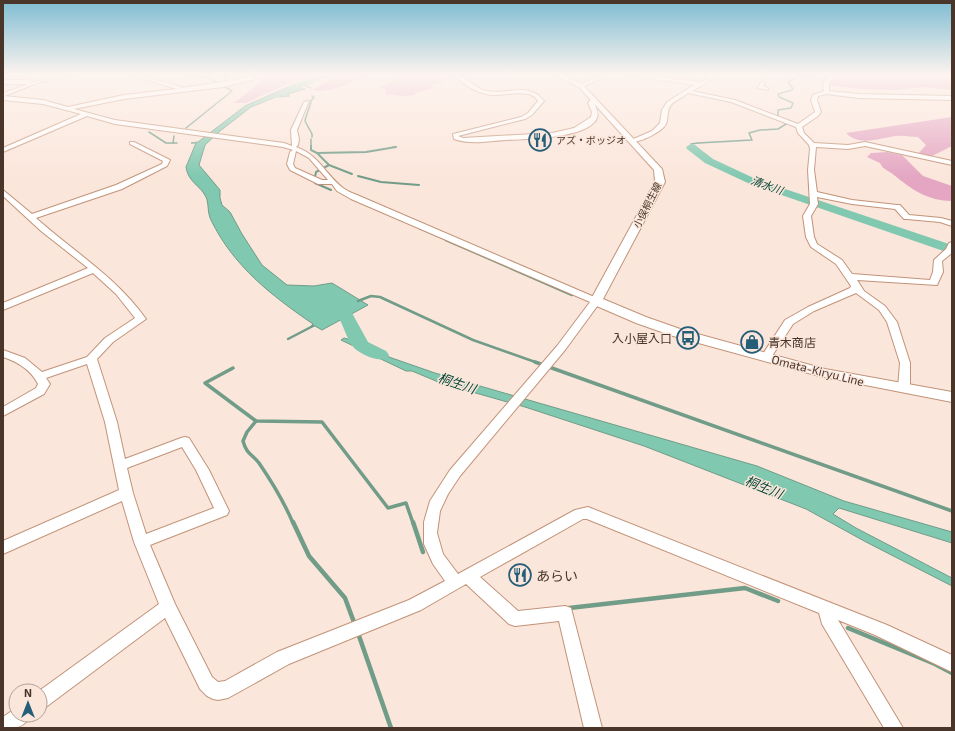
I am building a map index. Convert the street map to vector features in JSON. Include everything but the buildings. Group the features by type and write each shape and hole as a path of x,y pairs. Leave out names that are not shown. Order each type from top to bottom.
{"main road":[{"name":"小俣桐生線","path":"596,301 660,182 658,169 603,109"},
{"name":"Omata-Kiryu Line","path":"596,301 665,329 766,357 838,376 952,397"}],"street":[{"path":"71,109 131,127 194,132 279,144 307,154 316,161 340,189 354,197 596,301 558,351 446,484 435,504 430,531 436,555 462,580 515,618 565,614 593,728"},
{"path":"304,109 294,130 296,139 290,164 292,169 321,182 333,182"},
{"path":"534,109 530,114 523,118 455,135 456,138 462,140 544,136 573,130 586,124 594,118 594,109"},
{"path":"633,141 654,132 663,124 666,109"},
{"path":"754,109 781,122 799,126 818,112 817,109"},
{"path":"3,150 86,114"},
{"path":"799,126 801,133 812,145 813,149 811,170 814,199 807,216 808,230 812,241 814,245 838,262 862,293 882,308 892,322 905,363 904,388"},
{"path":"30,216 119,187 164,165 167,160 132,143"},
{"path":"812,145 848,147 865,144 950,161"},
{"path":"3,192 119,292 141,319 109,340 91,358 40,376"},
{"path":"814,199 897,208 907,217 941,220 952,224"},
{"path":"853,281 934,283 938,272 938,260 951,248"},
{"path":"3,307 94,269"},
{"path":"766,357 789,322 810,309 854,290 853,281"},
{"path":"3,353 23,360 40,376 44,384 40,391 3,412"},
{"path":"91,358 111,422 126,493 141,542 168,607 206,683 213,690 218,691 228,689 261,669 415,605 580,514 588,513 881,630 952,664"},
{"path":"120,466 186,441 222,511 141,542"},
{"path":"3,548 126,493"},
{"path":"48,695 168,607"},
{"path":"826,608 828,618 894,728"}],"shaded area":[{"path":"952,117 952,146 930,157 918,154 926,145 918,137 899,136 863,141 857,140 846,133"},
{"path":"887,152 902,155 923,176 952,186 952,201 935,199 920,193 884,169 880,163 867,157 871,153"}],"water":[{"path":"241,109 248,109 220,131 205,145 199,165 220,190 222,205 230,212 262,265 287,285 314,286 332,283 368,305 322,330 315,326 310,327 313,324 255,279 230,252 220,237 211,220 204,193 187,172 186,167 196,143 191,143 198,142"},
{"path":"344,338 370,345 389,357 435,373 757,466 844,501 952,532 952,543 839,508 833,514 856,528 952,578 952,586 806,509 644,446 525,407 465,390 455,389 412,371 406,371 341,340"}],"waterway":[{"path":"186,128 209,109"},
{"path":"305,120 309,109"},
{"name":"清水川","path":"778,118 778,110 784,109"},
{"path":"305,121 312,134 312,137"},
{"name":"清水川","path":"691,147 691,144 698,143 752,140 749,133 760,130 778,129 786,124"},
{"path":"149,132 166,143 173,143"},
{"path":"173,143 174,136"},
{"path":"311,139 311,150 317,153"},
{"path":"317,153 366,152 396,147 393,147"},
{"name":"清水川","path":"691,147 709,161 754,182 952,250"},
{"path":"317,153 329,165"},
{"path":"315,177 316,172 329,165"},
{"path":"329,165 352,174"},
{"path":"358,176 381,182 419,185"},
{"path":"315,183 331,190"},
{"path":"419,228 449,241"},
{"path":"446,240 572,295"},
{"path":"358,301 371,296 380,297 473,340 538,363"},
{"name":"桐生川","path":"321,312 346,316 361,345 380,355"},
{"path":"288,339 313,326"},
{"path":"535,362 952,511"},
{"path":"233,368 205,383 256,421"},
{"path":"256,421 322,422 388,508 406,503 413,523"},
{"name":"桐生川","path":"256,421 247,432 243,441 248,451 269,477 293,523"},
{"name":"桐生川","path":"293,522 309,556 345,598 355,625"},
{"path":"413,522 423,552"},
{"path":"569,608 745,588 778,601"},
{"path":"848,628 935,664 952,673"},
{"name":"桐生川","path":"358,633 391,728"}],"place":[{"name":"アズ・ポッジオ","path":"540,140"},
{"name":"入小屋入口","path":"688,338"},
{"name":"青木商店","path":"752,342"},
{"name":"あらい","path":"520,575"}]}
